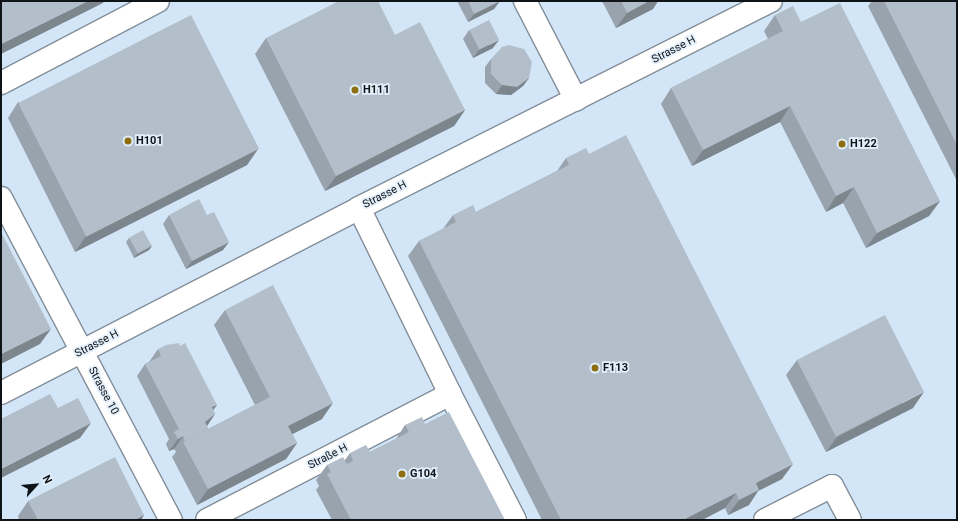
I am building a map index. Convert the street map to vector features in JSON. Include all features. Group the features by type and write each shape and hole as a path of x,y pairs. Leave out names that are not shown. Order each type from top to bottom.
{"lane":[{"path":"1,83 158,1"},
{"path":"525,1 576,100"},
{"name":"Strasse H","path":"1,393 359,208 771,1"},
{"name":"Strasse 10","path":"1,198 170,520"},
{"path":"359,208 450,394 515,520"},
{"name":"Straße H","path":"207,520 450,394"},
{"path":"765,520 832,486 850,520"}],"shaded area":[{"path":"1,1 957,1 957,520 1,520"}],"building":[{"path":"1,1 88,1 1,44"},
{"name":"H111","path":"339,1 378,1 395,35 420,22 465,110 336,176 266,38"},
{"path":"468,1 500,1 474,14"},
{"path":"621,1 649,1 627,13"},
{"path":"884,1 957,1 957,145"},
{"name":"H122","path":"840,3 940,201 877,233 854,187 836,196 790,106 703,150 671,88 783,31 775,15 793,6 801,22"},
{"name":"H101","path":"191,15 259,149 86,237 18,103"},
{"path":"489,20 499,40 479,50 469,30"},
{"path":"509,45 524,49 532,62 529,78 517,87 502,85 491,74 491,59 502,47"},
{"name":"F113","path":"626,135 793,464 756,483 759,490 739,500 736,493 683,520 561,520 419,241 456,222 453,215 473,205 476,212 569,165 566,158 586,148 589,154"},
{"path":"199,199 207,215 214,212 229,242 192,261 169,215"},
{"path":"143,230 152,246 138,254 129,238"},
{"path":"1,232 51,329 1,354"},
{"path":"273,285 333,403 288,426 297,443 208,489 183,442 270,397 225,310"},
{"path":"885,315 924,392 836,437 797,360"},
{"path":"179,343 180,346 185,343 217,405 212,407 215,414 205,422 208,429 185,441 183,436 178,439 174,432 179,429 145,364 161,356 158,349 166,345"},
{"path":"50,394 58,408 78,398 91,423 1,469 1,419"},
{"name":"G104","path":"449,412 505,520 351,520 327,474 331,472 327,465 343,457 347,464 353,461 350,453 366,445 370,452 409,432 405,425 422,417 425,424"},
{"path":"115,457 144,515 135,520 38,520 28,501"}],"place":[{"name":"H111","path":"355,90"},
{"name":"H101","path":"128,141"},
{"name":"H122","path":"842,144"},
{"name":"F113","path":"595,368"},
{"name":"G104","path":"402,474"}]}
